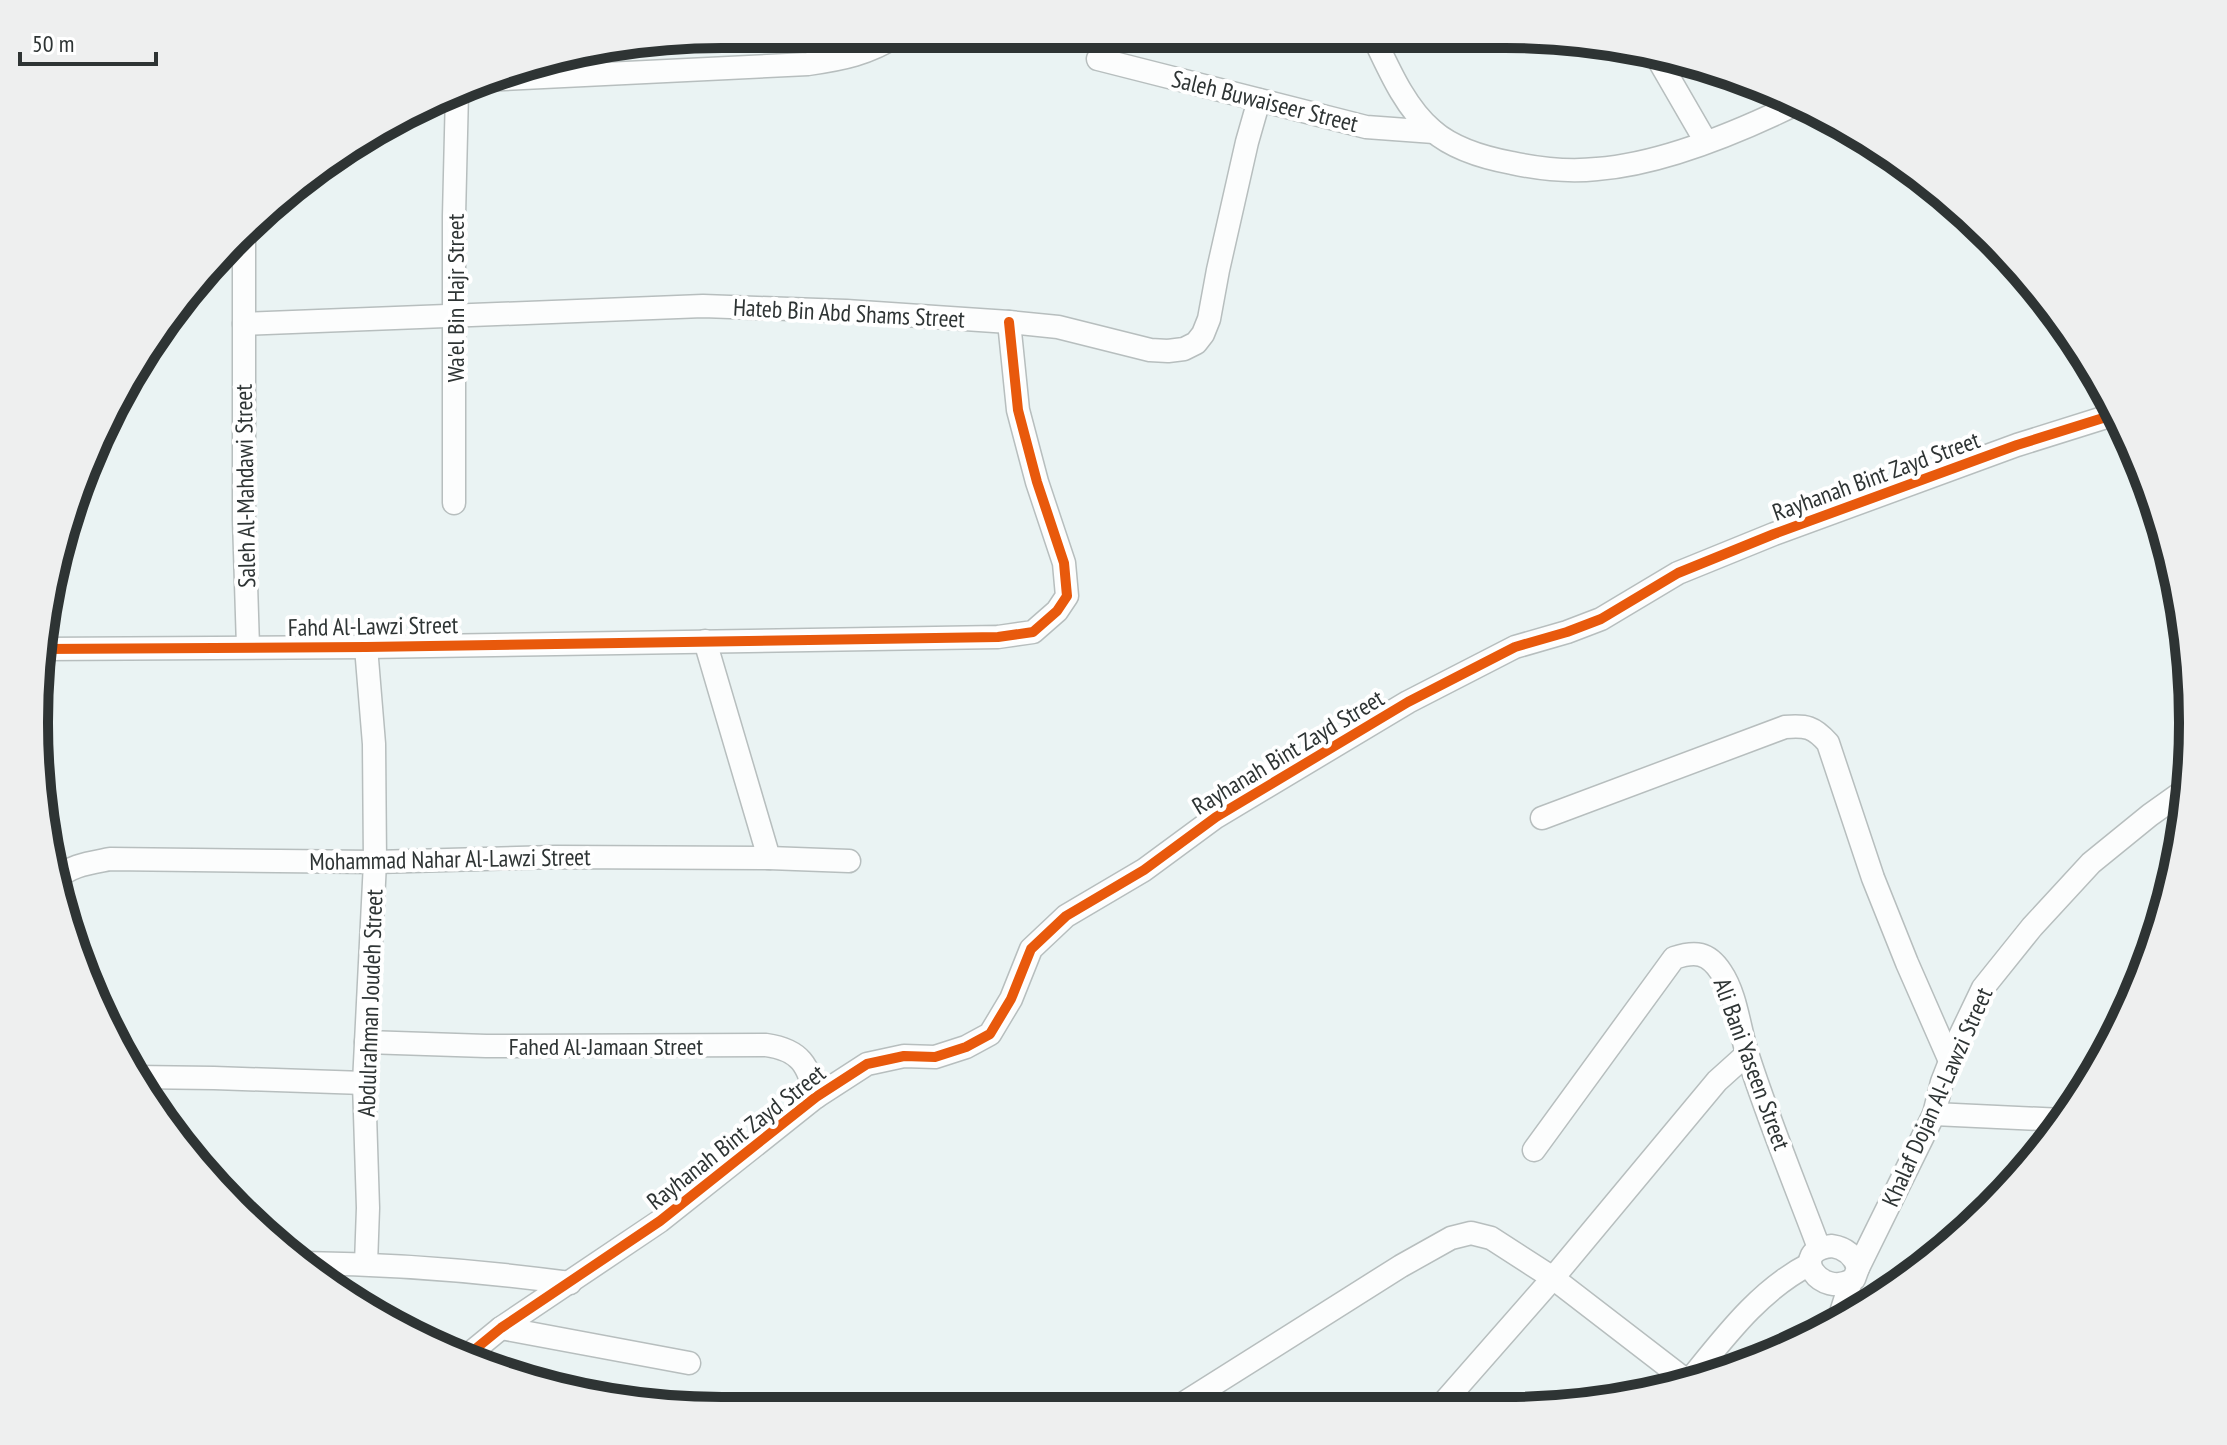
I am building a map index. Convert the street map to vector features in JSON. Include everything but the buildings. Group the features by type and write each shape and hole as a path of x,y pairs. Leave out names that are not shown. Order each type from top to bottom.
{"street":[{"path":"546,72 625,61 808,64 854,57 876,48"},
{"path":"1379,48 1408,101 1434,132 1455,145 1490,159 1554,170 1597,169 1641,163 1706,142 1784,109"},
{"name":"Saleh Buwaiseer Street","path":"1098,59 1366,127 1434,132"},
{"path":"1663,67 1706,142"},
{"name":"Hateb Bin Abd Shams Street","path":"244,324 703,306 846,311 1009,322 1058,327 1150,350 1184,349 1196,343 1209,319 1259,100"},
{"name":"Wa'el Bin Hajr Street","path":"454,503 457,102"},
{"name":"Saleh Al-Mahdawi Street","path":"244,248 244,520 248,647"},
{"name":"Fahd Al-Lawzi Street","path":"52,649 998,637 1033,632 1057,611 1067,596 1064,563 1037,482 1018,410 1009,322"},
{"name":"Rayhanah Bint Zayd Street","path":"474,1350 501,1328 660,1221 816,1097 867,1064 904,1056 935,1057 966,1047 990,1034 1011,999 1031,949 1066,916 1144,870 1216,817 1408,702 1515,647 1601,619 1692,567 2017,445 2106,417"},
{"path":"705,641 769,858"},
{"name":"Abdulrahman Joudeh Street","path":"366,647 374,744 375,862 364,1083 368,1208 366,1264"},
{"path":"1542,818 1785,727 1803,725 1819,732 1828,743 1873,878 1950,1061"},
{"name":"Khalaf Dojan Al-Lawzi Street","path":"1843,1306 1854,1274 1934,1114 1950,1061 1983,988 2032,927 2091,863 2175,798"},
{"name":"Mohammad Nahar Al-Lawzi Street","path":"65,873 80,865 110,859 375,862 555,857 849,861"},
{"name":"Ali Bani Yaseen Street","path":"1534,1150 1674,958 1699,953 1711,960 1722,973 1732,997 1747,1054 1814,1256"},
{"name":"Fahed Al-Jamaan Street","path":"366,1042 486,1046 766,1045 780,1047 805,1065 816,1097"},
{"path":"1449,1397 1553,1278 1717,1081 1747,1054"},
{"path":"149,1077 364,1083"},
{"path":"1934,1114 2049,1119"},
{"path":"1193,1397 1401,1266 1462,1235 1483,1234 1553,1278 1674,1375"},
{"path":"1701,1367 1767,1292 1814,1256 1832,1246 1842,1249 1850,1254 1854,1274 1842,1285 1828,1283 1816,1276 1814,1256"},
{"path":"320,1263 504,1274 570,1283"},
{"path":"501,1328 689,1363"}],"cycle path":[{"path":"52,649 998,637 1033,632 1057,611 1067,596 1064,563 1037,482 1018,410 1009,322"},
{"path":"474,1350 501,1328 660,1221 816,1097 867,1064 904,1056 935,1057 966,1047 990,1034 1011,999 1031,949 1066,916 1144,870 1216,817 1408,702 1515,647 1601,619 1678,573 1774,534 2017,445 2106,417"}]}
